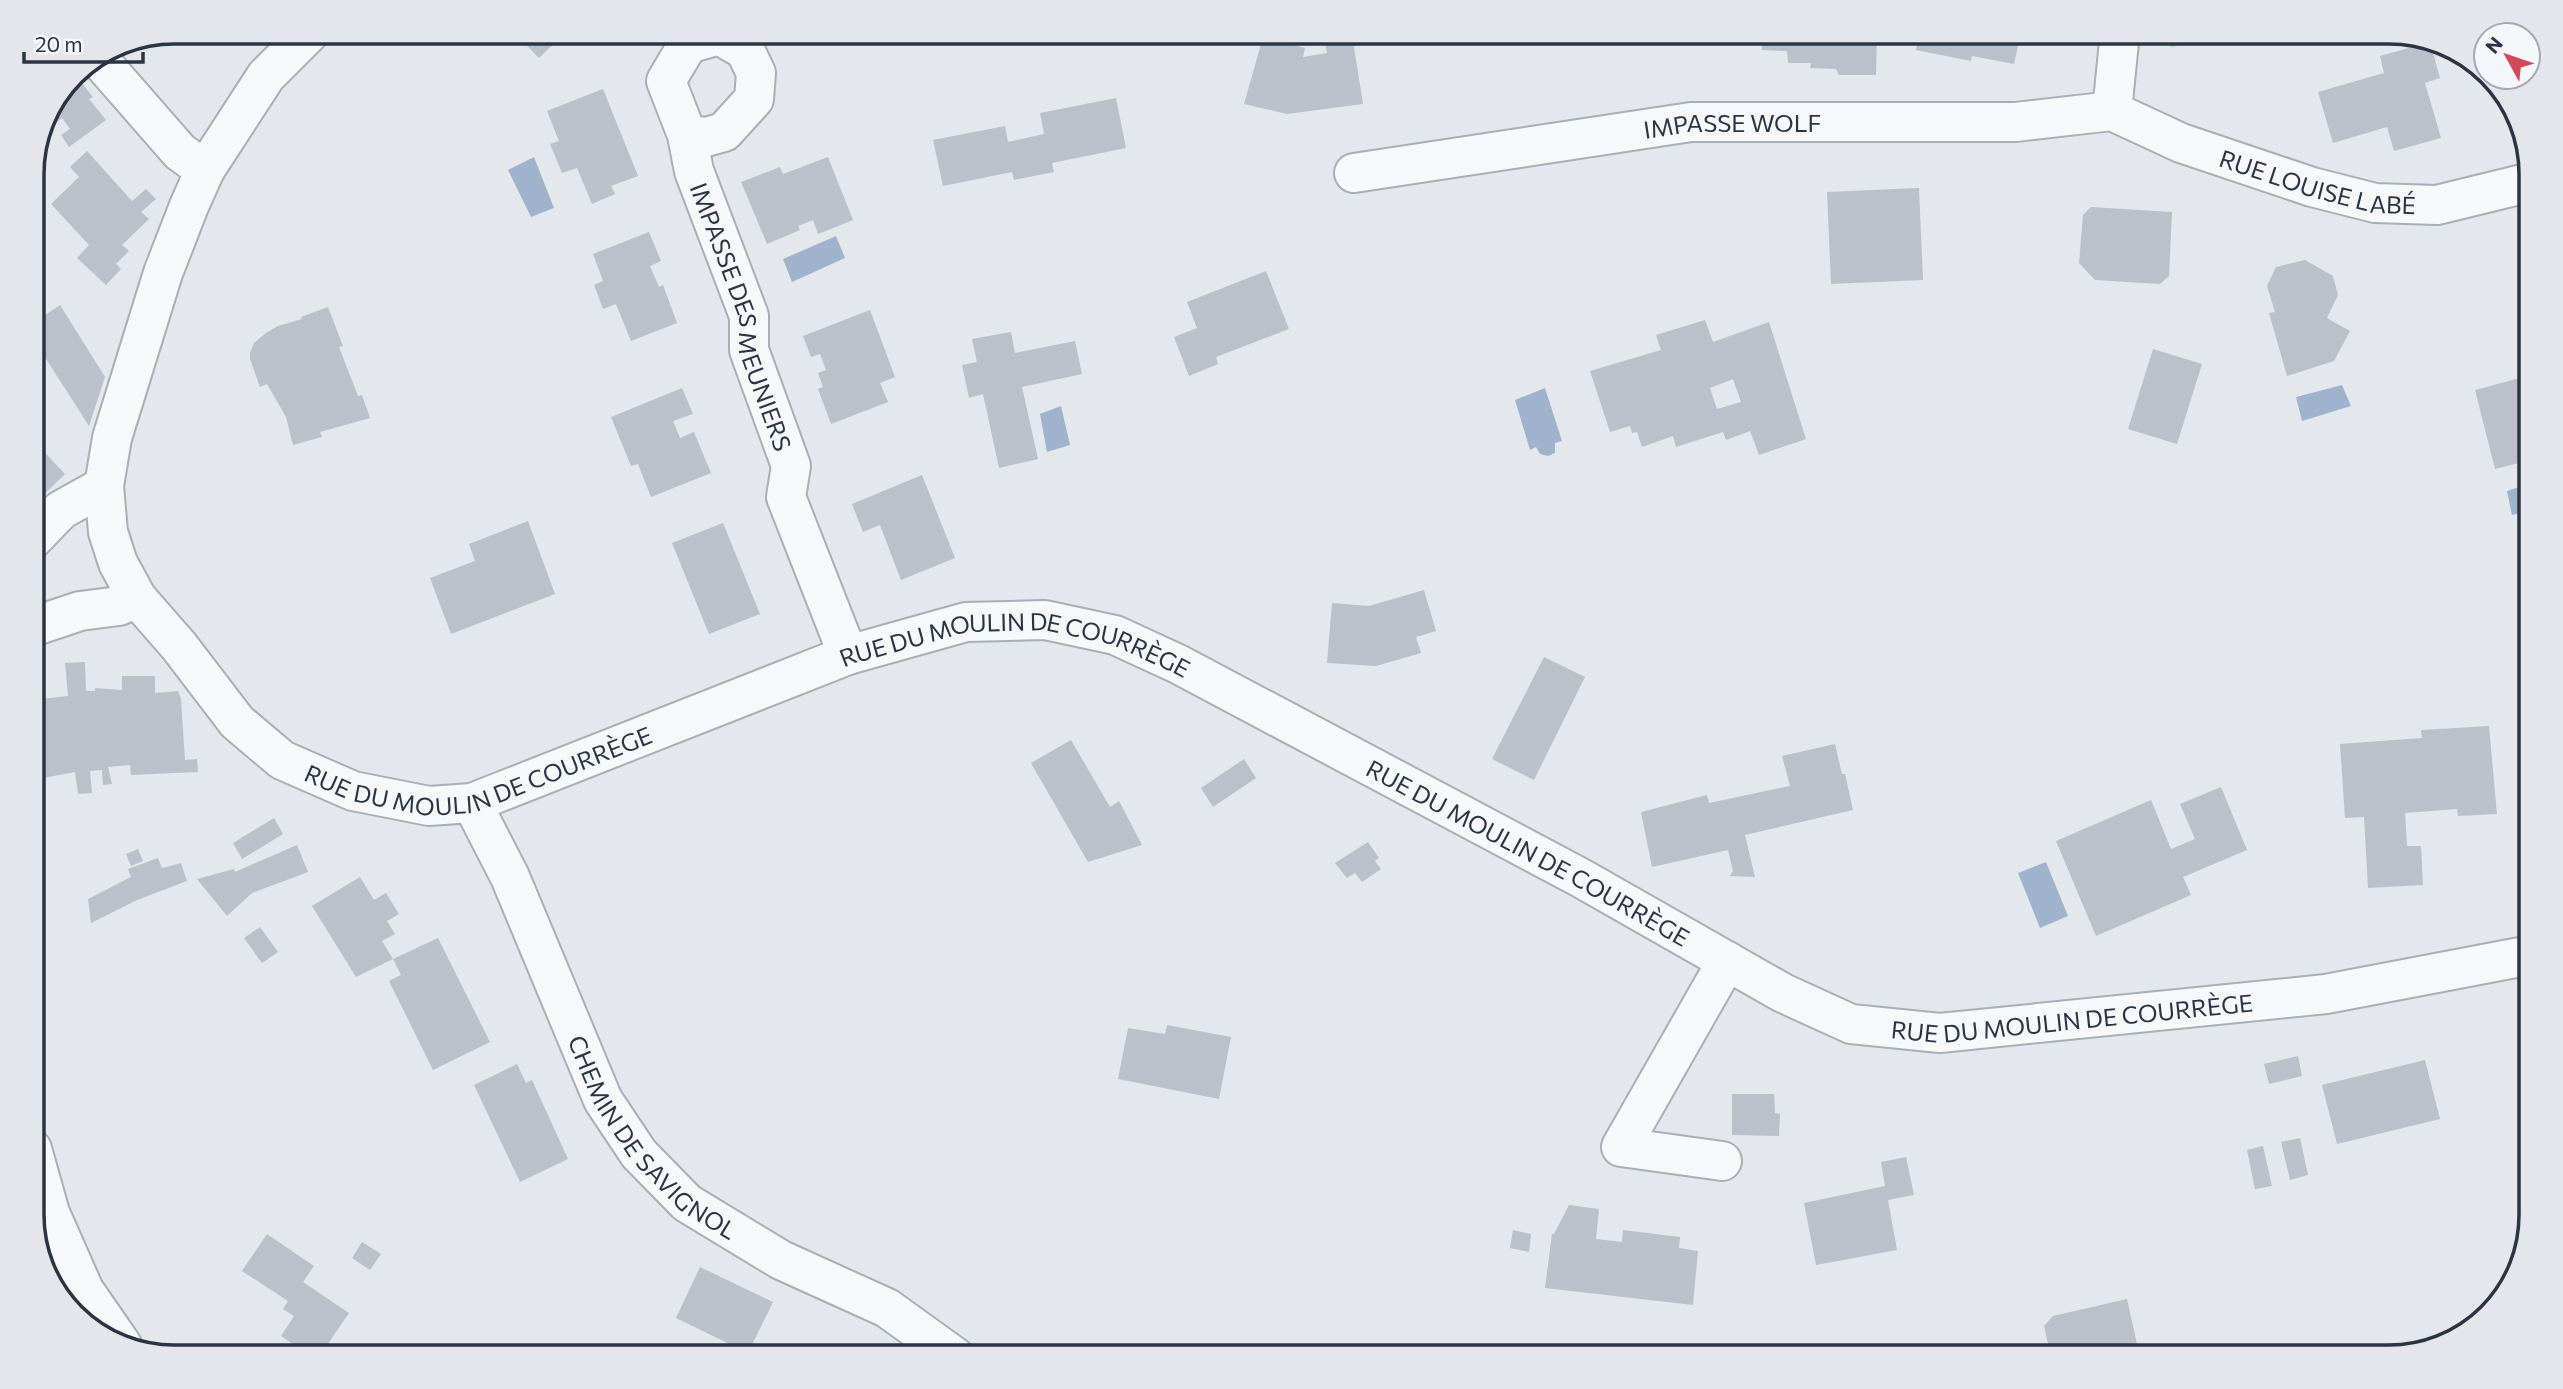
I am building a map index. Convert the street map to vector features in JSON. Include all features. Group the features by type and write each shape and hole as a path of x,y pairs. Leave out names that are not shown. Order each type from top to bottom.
{"street":[{"name":"RUE DU MOULIN DE COURRÈGE","path":"298,44 265,76 205,170 163,273 112,438 104,486 108,532 118,563 137,598 179,646 237,722 282,760 353,790 429,806 472,803 848,655 966,622 1045,620 1115,635 1178,664 1581,878 1783,993 1851,1024 1940,1033 2326,994 2519,957"},
{"path":"2112,111 2119,44"},
{"path":"104,65 180,152 205,170"},
{"name":"IMPASSE WOLF","path":"1354,173 1692,122 2015,122 2112,111"},
{"name":"RUE LOUISE LABÉ","path":"2112,111 2181,143 2312,187 2375,203 2437,205 2519,185"},
{"name":"IMPASSE DES MEUNIERS","path":"687,135 694,171 749,316 749,350 791,466 786,497 848,655"},
{"path":"44,528 61,510 104,486"},
{"path":"44,623 80,611 119,606 137,598"},
{"name":"CHEMIN DE SAVIGNOL","path":"472,803 510,877 603,1100 639,1154 687,1203 781,1260 887,1308 938,1345"},
{"path":"1722,1161 1621,1147 1727,961"},
{"path":"44,1192 50,1213 84,1290 111,1329"}],"water":[{"path":"534,157 554,208 531,217 508,170"},
{"path":"836,236 845,258 792,282 783,259"},
{"path":"2342,385 2351,406 2302,421 2296,397"},
{"path":"1545,388 1562,441 1555,443 1555,453 1548,456 1540,454 1536,447 1530,450 1515,400"},
{"path":"1061,406 1070,445 1047,452 1040,414"},
{"path":"2519,487 2519,513 2512,515 2507,491"},
{"path":"2046,862 2068,916 2040,928 2018,873"}],"building":[{"path":"526,44 554,44 539,58"},
{"path":"1261,44 1290,44 1305,48 1303,57 1327,53 1325,44 1353,44 1363,104 1287,114 1244,104"},
{"path":"1762,44 1877,44 1876,75 1839,75 1836,69 1810,68 1811,63 1788,63 1787,51 1762,50"},
{"path":"1917,44 2018,44 2014,64 1972,56 1971,61 1916,50"},
{"path":"2414,46 2433,52 2440,78 2425,83 2441,138 2394,151 2387,127 2333,143 2318,92 2384,73 2380,56"},
{"path":"82,82 93,97 89,99 106,120 69,147 61,135 70,129 62,118 54,124 66,102"},
{"path":"603,89 638,176 611,186 615,194 592,204 577,168 562,173 550,144 559,141 547,111"},
{"path":"1116,98 1126,148 1052,163 1054,172 1014,180 1012,172 943,186 933,140 1005,126 1008,142 1044,134 1040,113"},
{"path":"87,151 132,201 146,189 156,199 141,212 149,219 122,245 129,251 116,264 121,269 106,285 77,258 89,245 51,204 79,177 70,167"},
{"path":"828,157 853,220 818,234 813,220 798,226 800,230 767,244 741,182 780,167 783,174"},
{"path":"1919,188 1923,280 1831,284 1827,192"},
{"path":"2091,207 2172,212 2169,276 2160,284 2095,280 2079,263 2083,215"},
{"path":"649,232 661,261 650,266 659,287 663,285 677,323 631,341 616,304 603,309 594,285 603,281 593,254"},
{"path":"2305,260 2333,276 2338,295 2327,318 2350,331 2334,361 2287,376 2269,313 2275,312 2267,286 2276,267"},
{"path":"1266,271 1289,329 1216,357 1218,364 1189,376 1174,337 1197,328 1187,302"},
{"path":"60,305 105,377 89,426 44,356 44,316"},
{"path":"328,307 343,346 339,347 358,396 362,395 370,418 320,432 322,437 293,445 286,417 267,384 260,387 250,353 254,343 266,333"},
{"path":"870,310 895,377 880,383 888,402 831,424 818,389 823,387 818,373 826,370 820,354 811,357 803,336"},
{"path":"1705,320 1713,342 1769,322 1806,439 1759,455 1750,431 1726,440 1723,432 1676,447 1673,436 1642,447 1637,432 1632,433 1630,426 1610,432 1590,371 1661,350 1656,335","holes":["1733,379 1741,402 1717,409 1710,388"]},
{"path":"1011,332 1015,353 1075,341 1082,374 1022,387 1038,459 999,468 983,394 969,398 962,365 977,362 972,339"},
{"path":"2153,349 2202,364 2177,444 2128,429"},
{"path":"2519,378 2519,463 2495,469 2475,390"},
{"path":"682,388 693,414 673,421 680,438 694,432 711,473 651,497 638,464 631,466 611,417"},
{"path":"44,452 65,474 44,494"},
{"path":"922,475 955,558 901,580 880,525 863,532 852,504"},
{"path":"528,521 555,594 451,634 430,578 475,561 469,544"},
{"path":"723,523 760,614 709,634 672,543"},
{"path":"1424,590 1436,631 1416,637 1421,653 1376,666 1327,663 1332,603 1369,606"},
{"path":"1544,657 1585,677 1534,780 1492,759"},
{"path":"85,662 86,691 95,691 95,688 122,690 122,676 155,676 155,693 178,691 181,699 185,760 197,759 198,772 131,775 130,765 108,767 112,784 103,785 102,770 90,771 92,793 78,794 75,772 44,778 44,699 68,696 65,663"},
{"path":"2489,726 2497,814 2458,816 2457,809 2405,813 2407,846 2421,846 2423,885 2368,888 2364,817 2345,818 2340,744 2422,738 2421,730"},
{"path":"1071,740 1110,807 1119,801 1142,845 1088,862 1031,763"},
{"path":"1835,744 1853,810 1745,835 1755,877 1730,876 1733,871 1728,850 1652,867 1641,812 1707,795 1709,803 1790,786 1782,756"},
{"path":"1244,759 1256,778 1213,807 1201,788"},
{"path":"2221,787 2247,850 2183,877 2191,895 2096,936 2056,841 2151,800 2171,849 2195,839 2180,804"},
{"path":"274,818 283,834 242,859 233,843"},
{"path":"1368,842 1379,858 1375,861 1381,869 1362,882 1355,873 1347,878 1335,863"},
{"path":"297,845 308,872 252,893 227,916 197,879 234,869 235,872"},
{"path":"138,849 143,861 131,866 126,854"},
{"path":"158,858 162,868 181,863 187,881 137,900 91,923 88,899 131,877 128,869"},
{"path":"360,877 374,900 386,893 399,914 387,921 395,934 382,941 393,959 356,977 312,906"},
{"path":"260,927 278,952 262,963 244,938"},
{"path":"438,938 490,1042 433,1070 389,981 401,975 393,959"},
{"path":"1167,1025 1231,1037 1219,1099 1118,1079 1128,1028 1165,1034"},
{"path":"2298,1056 2302,1076 2269,1084 2264,1064"},
{"path":"2425,1060 2440,1119 2337,1144 2322,1085"},
{"path":"517,1064 526,1083 532,1080 568,1159 520,1182 474,1085"},
{"path":"1732,1094 1774,1094 1775,1113 1780,1114 1779,1136 1732,1135"},
{"path":"2300,1138 2308,1175 2290,1180 2281,1142"},
{"path":"2263,1146 2272,1186 2255,1189 2247,1150"},
{"path":"1906,1157 1914,1195 1888,1200 1897,1250 1816,1265 1804,1203 1885,1186 1881,1162"},
{"path":"1569,1205 1599,1209 1596,1239 1622,1242 1623,1230 1680,1237 1679,1248 1698,1251 1693,1305 1545,1288 1552,1234"},
{"path":"1513,1230 1531,1234 1529,1252 1510,1248"},
{"path":"267,1234 314,1266 303,1282 349,1313 327,1345 294,1345 281,1336 294,1316 283,1309 288,1301 242,1271"},
{"path":"362,1242 381,1254 370,1270 352,1258"},
{"path":"700,1267 773,1302 752,1345 732,1345 676,1318"},
{"path":"2127,1299 2139,1345 2048,1345 2044,1326 2053,1316"}]}
